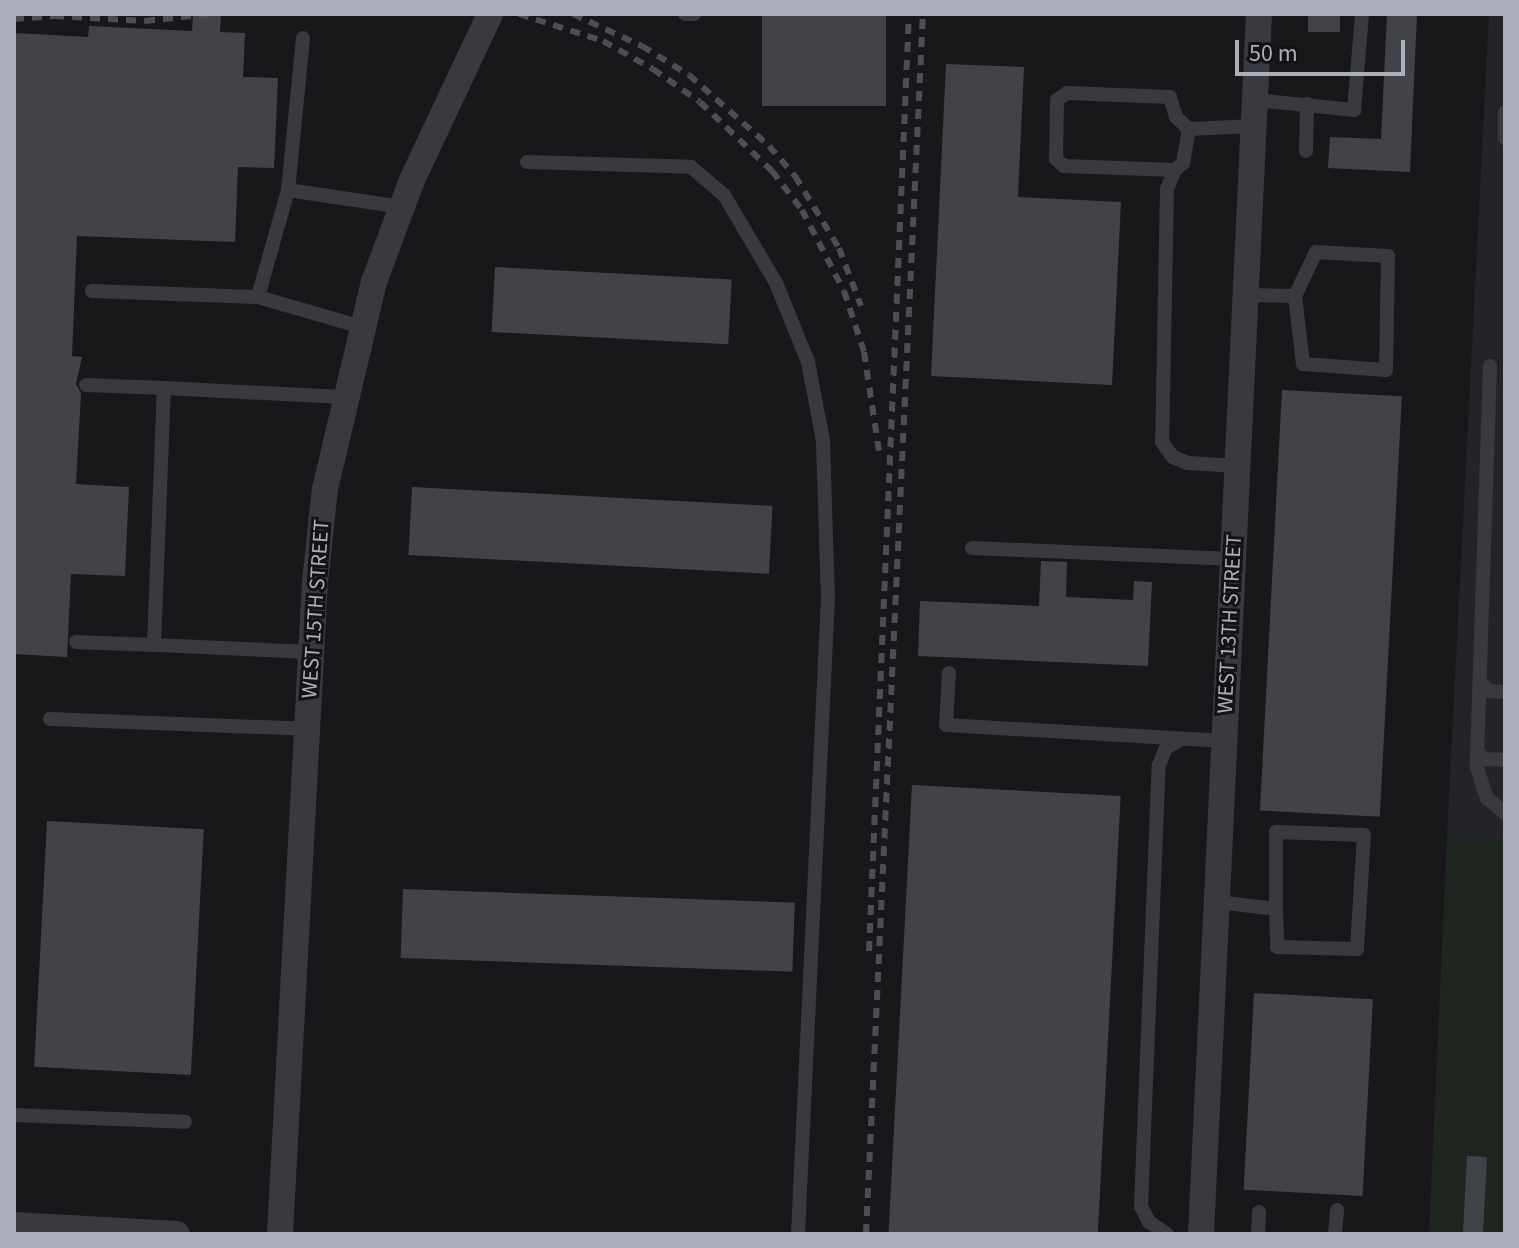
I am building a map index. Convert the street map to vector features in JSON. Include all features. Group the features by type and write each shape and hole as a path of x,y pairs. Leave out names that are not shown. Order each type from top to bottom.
{"street":[{"name":"WEST 15TH STREET","path":"280,1234 311,652 325,489 362,327 402,207 490,14"},
{"name":"WEST 13TH STREET","path":"1201,1234 1259,14"},
{"path":"14,1225 177,1234"}],"lane":[{"path":"685,14 694,14"},
{"path":"1189,129 1307,104 1354,110 1362,14"},
{"path":"258,297 288,190 303,38"},
{"path":"1175,170 1064,166 1056,159 1057,100 1067,93 1170,97 1176,117 1189,129"},
{"path":"1306,151 1307,104"},
{"path":"1505,112 1505,138"},
{"path":"1189,129 1183,163 1175,170 1167,189 1162,442 1173,457 1188,463 1238,466"},
{"path":"527,162 691,167 724,195 776,283 808,362 823,441 828,597 798,1234"},
{"path":"288,190 402,207"},
{"path":"1316,252 1388,256 1386,370 1303,364 1295,296 1316,252"},
{"path":"92,291 258,297 362,327"},
{"path":"1246,295 1295,296"},
{"path":"1490,366 1477,752 1487,798 1505,813"},
{"path":"86,385 344,397"},
{"path":"154,645 164,388"},
{"path":"972,548 1234,559"},
{"path":"76,642 311,652"},
{"path":"949,673 946,725 1225,741"},
{"path":"1480,681 1488,691 1505,692"},
{"path":"50,719 307,729"},
{"path":"1167,1234 1149,1222 1141,1206 1159,765 1166,748 1181,739"},
{"path":"1477,752 1484,759 1505,760"},
{"path":"1276,832 1364,835 1357,949 1277,947 1276,909 1276,832"},
{"path":"1217,902 1276,909"},
{"path":"14,1115 185,1122"},
{"path":"1335,1234 1337,1210"},
{"path":"1258,1234 1259,1212"}],"shaded area":[{"path":"1489,14 1505,14 1505,839 1447,835"},
{"path":"1447,835 1505,839 1505,1234 1429,1234"}],"building":[{"path":"762,14 886,14 886,106 762,106"},
{"path":"1308,14 1340,14 1340,32 1308,32"},
{"path":"1387,14 1417,14 1410,172 1328,168 1330,137 1381,139"},
{"path":"193,15 221,16 220,32 245,33 243,77 278,78 274,168 238,167 235,242 77,236 72,356 82,357 76,384 81,393 76,484 129,487 125,576 71,574 67,657 14,654 14,33 88,37 89,26 192,31"},
{"path":"946,64 1024,67 1018,197 1121,202 1112,385 931,376"},
{"path":"495,267 732,279 728,344 492,332"},
{"path":"1282,390 1402,396 1380,817 1260,810"},
{"path":"412,487 773,506 769,574 408,555"},
{"path":"1041,561 1067,562 1066,597 1133,600 1134,581 1152,582 1148,666 918,656 920,601 1039,606"},
{"path":"912,785 1121,796 1098,1234 889,1233"},
{"path":"47,821 204,829 191,1075 34,1067"},
{"path":"403,889 795,903 792,972 401,958"},
{"path":"1254,993 1373,999 1363,1196 1244,1190"},
{"path":"1467,1156 1487,1157 1483,1234 1463,1234"}],"railway":[{"path":"14,19 54,16 145,21 210,14"},
{"path":"519,14 603,41 653,69 700,102 772,171 802,210 844,291 864,352 879,451"},
{"path":"573,14 642,46 689,75 769,146 795,176 839,248 861,306"},
{"path":"869,951 909,14"},
{"path":"866,1234 923,14"}]}
